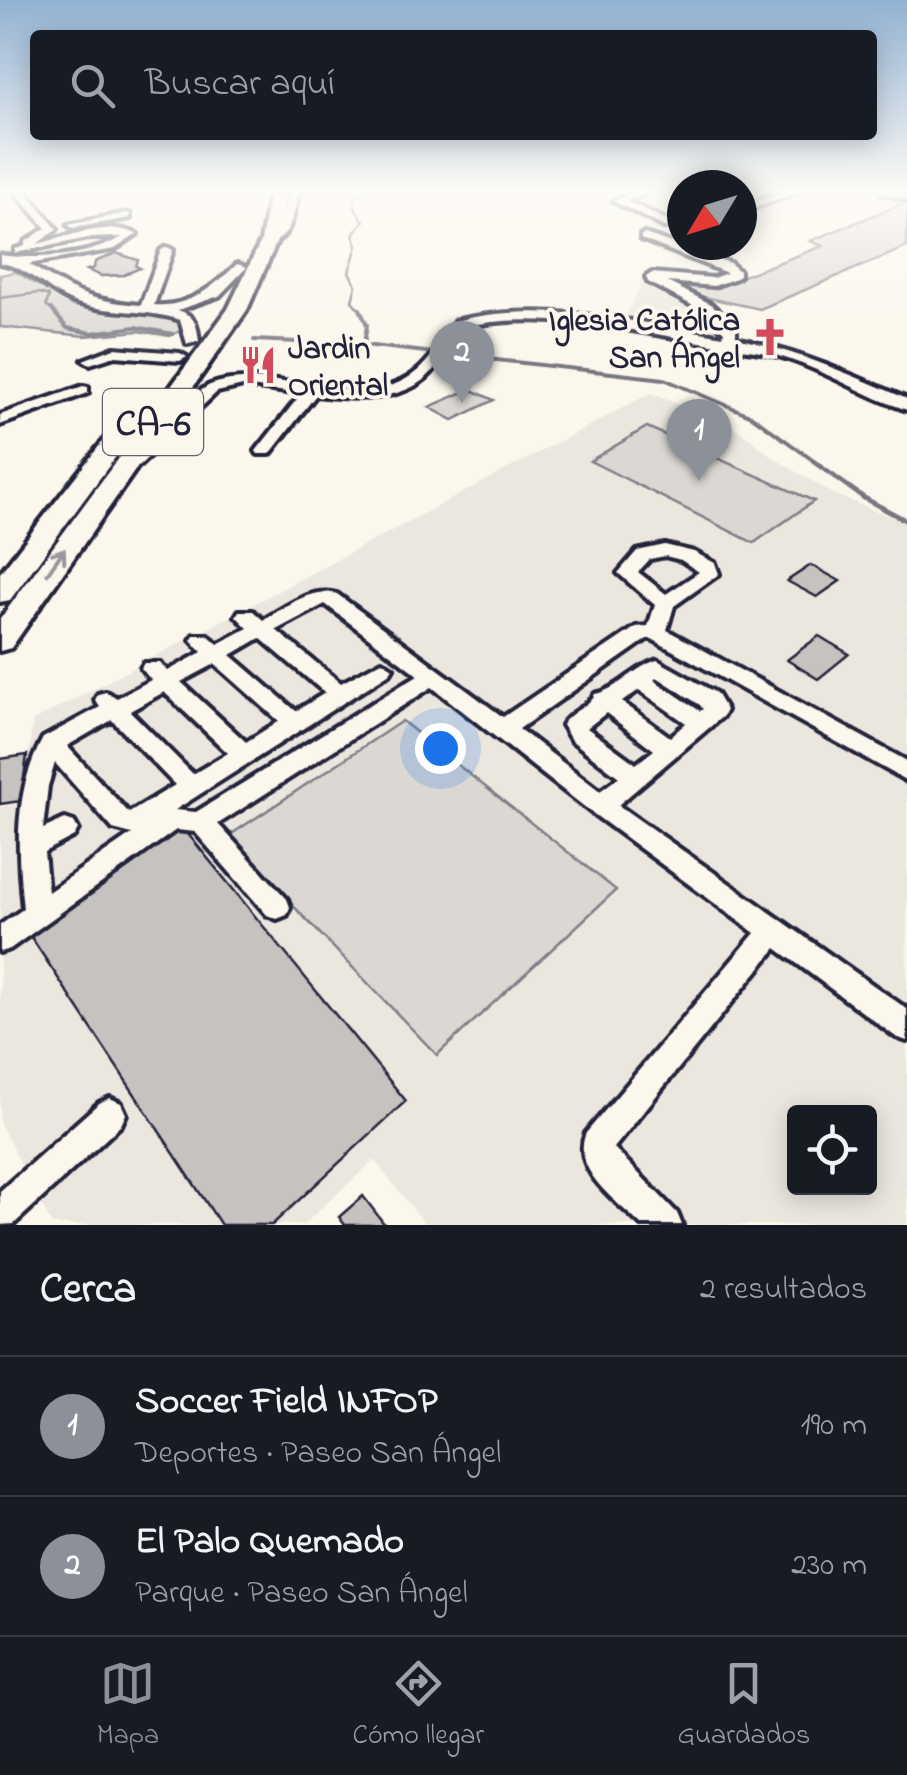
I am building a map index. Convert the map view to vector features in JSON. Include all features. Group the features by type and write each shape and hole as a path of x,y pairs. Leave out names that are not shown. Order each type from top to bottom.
{"highway":[{"name":"CA-6","path":"0,593 232,286 250,248"},
{"name":"CA-6","path":"0,640 237,310 266,248"}],"street":[{"path":"20,255 28,248"},
{"path":"20,255 44,248"},
{"path":"0,257 99,248"},
{"path":"146,309 167,250"},
{"path":"20,255 70,296 105,306 164,310 188,319 186,349 114,352 90,360"},
{"path":"710,260 735,274 714,282 662,275 652,279 717,315 731,330 728,343"},
{"path":"164,310 215,294 241,267"},
{"path":"181,384 212,389 243,382 313,389 389,389 414,380 467,320 500,315 554,317 793,356 907,404"},
{"path":"109,485 212,389"},
{"path":"264,451 313,389"},
{"path":"0,420 83,390"},
{"path":"36,913 30,848 34,777 51,744 110,704 208,647 254,622 320,596 330,598 600,804 907,1027"},
{"path":"656,633 666,604"},
{"path":"254,622 340,694"},
{"path":"503,729 643,632 656,633 907,772"},
{"path":"208,647 294,722"},
{"path":"600,804 670,749 715,710 708,699 661,668 652,667 573,724 578,734 635,776"},
{"path":"51,744 122,822 132,824 382,668"},
{"path":"159,674 244,754"},
{"path":"0,940 173,819 201,822 433,676"},
{"path":"603,700 670,749"},
{"path":"110,704 190,788"},
{"path":"201,822 277,907"},
{"path":"30,848 65,829"},
{"path":"665,1225 600,1160 597,1144 774,930"},
{"path":"2,1212 110,1114"}],"shaded area":[{"path":"817,248 904,248 760,309 670,288 664,278 719,285"},
{"path":"16,272 73,306 161,313 182,320 184,329 170,336 138,331 85,336 0,327 0,275"},
{"path":"644,276 723,323 726,341 622,325"},
{"path":"470,389 494,400 453,420 429,407"},
{"path":"651,393 740,431 777,460 835,495 907,523 907,1225 426,1225 374,1160 303,1225 52,1225 0,1124 0,807 22,803 33,721"},
{"path":"647,427 814,501 754,543 590,461"},
{"path":"402,721 616,890 437,1055 227,837"}],"building":[{"path":"116,253 138,260 136,266 140,268 124,275 101,276 87,270 94,268 95,262"},
{"path":"811,565 840,581 817,597 787,581"},
{"path":"819,636 849,654 818,679 787,660"},
{"path":"27,755 21,801 0,804 0,759"},
{"path":"179,823 406,1101 272,1225 221,1225 29,934"},
{"path":"363,1196 385,1225 345,1225 339,1217"}],"waterway":[{"path":"356,248 349,272 356,285 352,301 361,311"},
{"path":"0,298 39,293 49,296 46,306 52,310"},
{"path":"52,310 55,312"},
{"path":"52,310 67,328 92,333 136,327 173,334"},
{"path":"361,311 367,325 364,344"},
{"path":"254,340 364,345 664,379 752,416 818,464"},
{"path":"814,462 864,498 907,521"}],"place":[{"name":"Iglesia Católica San Ángel","path":"770,337"},
{"name":"Jardin Oriental","path":"258,365"},
{"name":"El Palo Quemado","path":"462,403"},
{"name":"Soccer Field INFOP","path":"699,481"}]}
